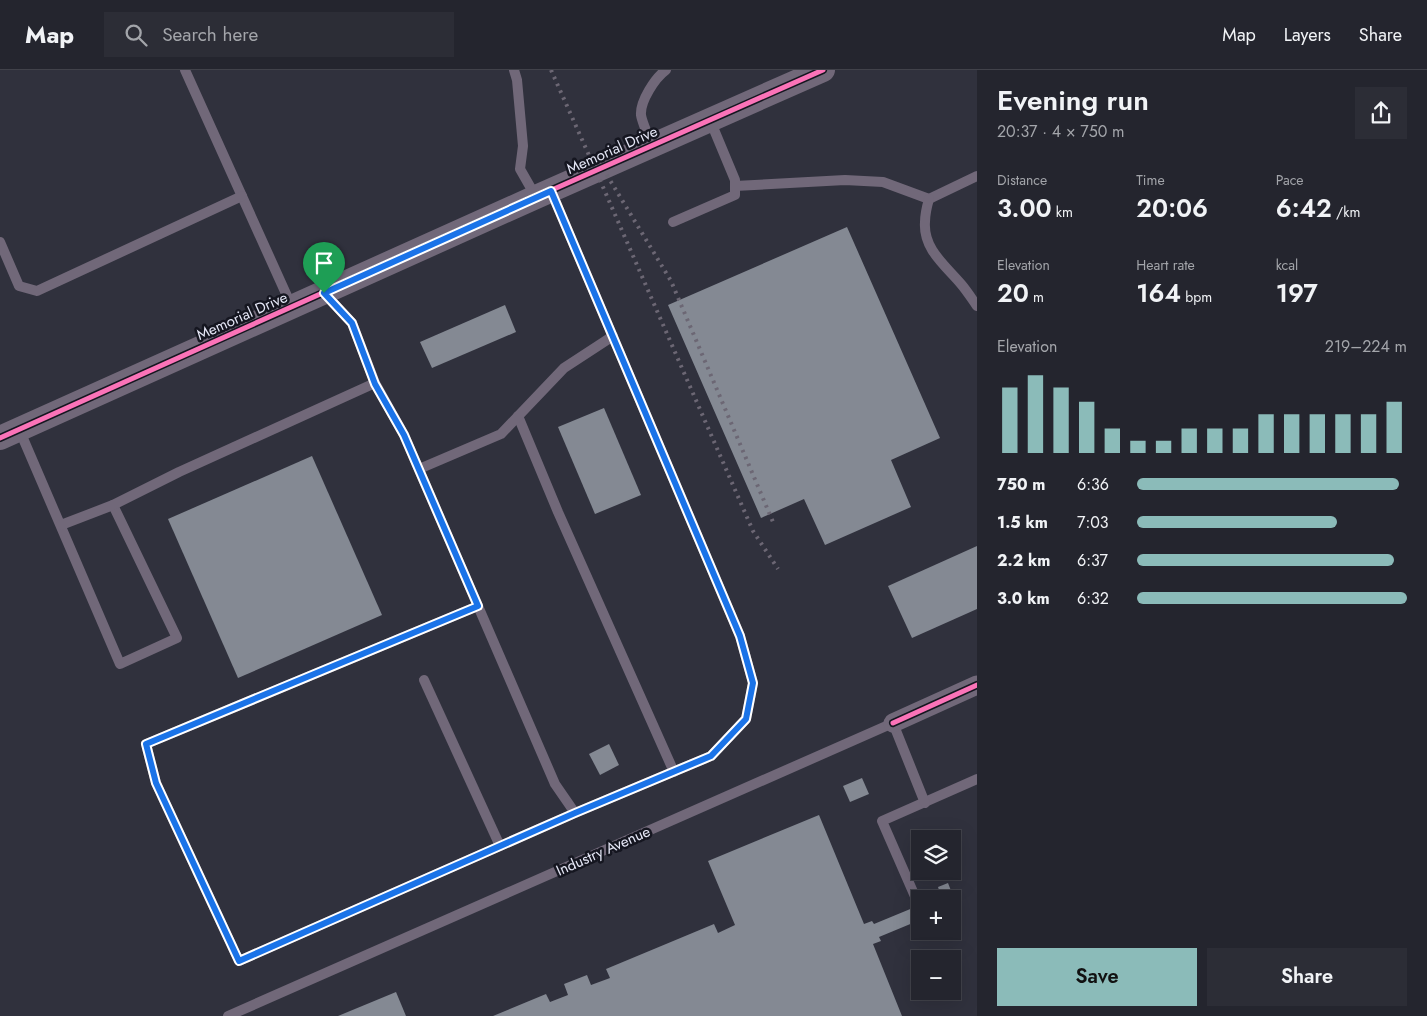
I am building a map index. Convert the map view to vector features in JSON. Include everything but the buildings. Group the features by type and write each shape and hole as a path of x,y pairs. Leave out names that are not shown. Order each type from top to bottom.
{"street":[{"name":"Memorial Drive","path":"10,433 823,70"},
{"name":"Industry Avenue","path":"893,722 977,685"}],"lane":[{"path":"185,70 292,308"},
{"path":"478,606 146,744 156,783 239,961 575,813 711,756 746,719 753,683 740,636 613,336 544,194 520,168 523,146 517,80 514,70"},
{"path":"652,146 641,115 646,95 660,74 666,70"},
{"path":"674,222 735,195 735,180 710,120"},
{"path":"735,186 845,180 883,182 929,199 977,176"},
{"path":"0,242 19,286 37,291 242,196"},
{"path":"929,199 924,222 928,242 935,255 962,285 977,306"},
{"path":"324,293 352,323 375,384 404,435 555,784 575,813"},
{"path":"419,469 501,434 564,368 613,336"},
{"path":"61,525 113,505 179,472 375,384"},
{"path":"518,416 558,512 674,772"},
{"path":"10,433 61,525 120,664 176,638 113,505"},
{"path":"424,680 500,846"},
{"path":"893,722 925,803"},
{"name":"Industry Avenue","path":"228,1016 893,722"},
{"path":"913,890 882,821 977,779"}],"railway":[{"path":"551,70 753,531 778,569"},
{"path":"599,162 671,281 773,522"}],"cycle path":[{"path":"0,438 823,70"},
{"path":"893,723 977,685"}],"route":[{"path":"551,191 740,636 753,683 746,719 711,756 575,813 239,961 156,783 146,744 478,606 404,435 375,384 352,323 324,293 551,191"}]}
